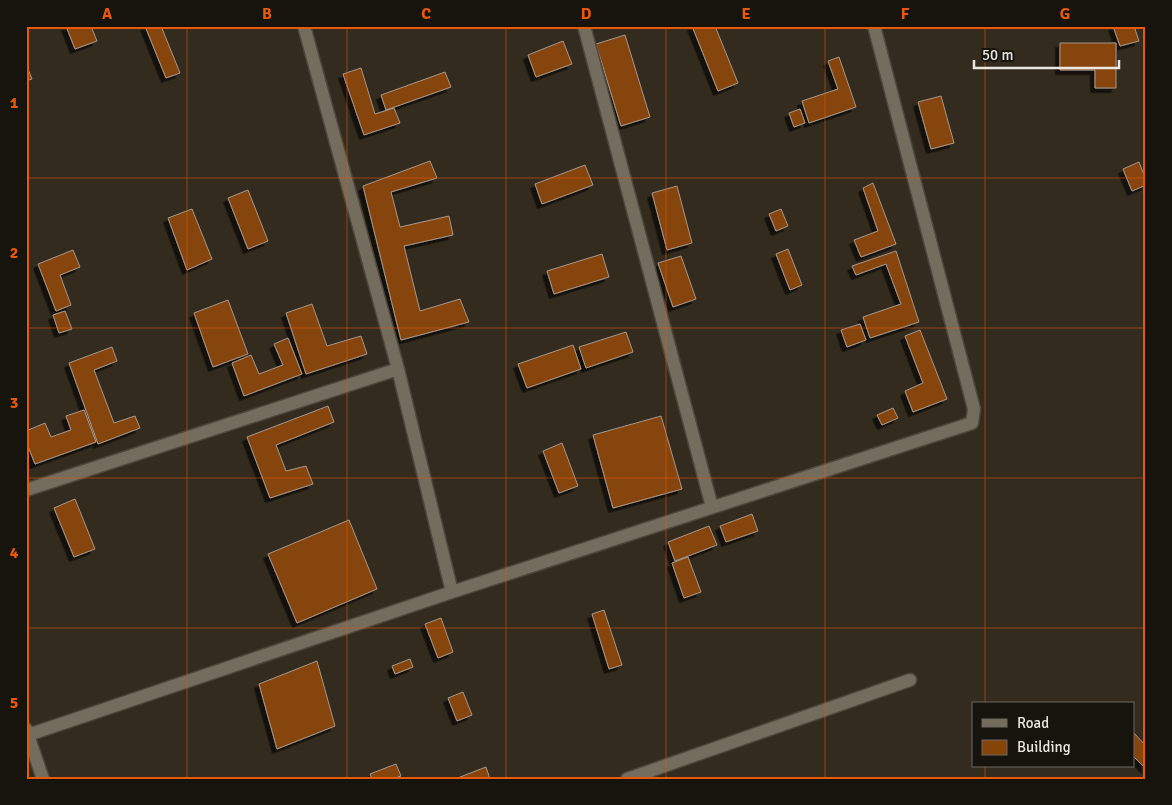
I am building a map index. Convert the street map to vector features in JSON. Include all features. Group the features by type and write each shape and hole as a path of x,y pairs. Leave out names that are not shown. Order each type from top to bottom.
{"street":[{"path":"304,26 398,369 452,592"},
{"path":"584,26 712,508"},
{"path":"43,779 27,732 972,423 974,409 874,26"},
{"path":"26,490 398,369"},
{"path":"627,779 910,680"}],"building":[{"path":"66,26 91,26 97,41 75,49"},
{"path":"145,26 161,26 180,73 166,78"},
{"path":"692,26 715,26 738,83 718,91"},
{"path":"1113,26 1134,26 1139,41 1120,46"},
{"path":"625,35 650,117 621,126 596,44"},
{"path":"563,41 572,64 536,77 528,55"},
{"path":"1060,43 1116,43 1116,88 1095,88 1095,70 1060,70"},
{"path":"839,57 856,107 809,123 802,101 838,89 828,61"},
{"path":"26,64 32,79 26,81"},
{"path":"361,68 375,114 394,108 400,123 364,135 343,74"},
{"path":"445,72 451,87 386,110 381,95"},
{"path":"941,96 954,143 931,149 918,102"},
{"path":"800,109 805,123 794,127 789,113"},
{"path":"430,161 437,178 391,192 400,227 449,216 453,235 404,246 420,311 460,299 469,322 401,340 363,186"},
{"path":"1139,162 1146,185 1132,191 1123,169"},
{"path":"585,165 593,185 542,204 535,184"},
{"path":"873,183 896,244 861,257 854,240 878,231 863,188"},
{"path":"677,186 692,243 667,250 652,193"},
{"path":"248,190 268,241 248,249 228,198"},
{"path":"192,209 212,259 187,270 168,218"},
{"path":"781,209 788,226 776,231 769,214"},
{"path":"788,249 802,285 790,290 776,254"},
{"path":"73,250 80,267 60,275 71,305 56,311 38,264"},
{"path":"896,251 919,322 870,338 863,317 901,304 886,264 856,275 852,266"},
{"path":"602,254 609,277 554,294 547,271"},
{"path":"681,256 696,299 673,307 658,263"},
{"path":"228,300 248,354 213,367 194,313"},
{"path":"312,304 327,346 361,336 367,354 306,374 286,313"},
{"path":"65,311 72,329 59,333 53,315"},
{"path":"860,324 866,340 847,347 841,330"},
{"path":"920,330 947,399 913,412 905,391 923,383 905,336"},
{"path":"626,332 633,352 586,368 579,347"},
{"path":"288,338 302,374 244,396 232,363 251,355 259,374 283,365 274,344"},
{"path":"573,345 581,369 527,388 518,364"},
{"path":"112,347 117,361 94,370 114,423 135,416 140,428 98,444 69,363"},
{"path":"328,406 334,422 276,445 286,471 306,466 313,484 270,498 247,437"},
{"path":"893,408 898,418 882,425 877,415"},
{"path":"84,410 96,442 35,464 26,441 26,431 45,423 51,437 71,430 66,416"},
{"path":"661,416 682,489 613,508 593,435"},
{"path":"562,443 578,486 559,493 543,451"},
{"path":"75,499 95,549 74,557 54,508"},
{"path":"752,514 758,531 726,542 720,526"},
{"path":"349,520 377,589 297,623 268,554"},
{"path":"709,526 717,545 675,561 668,542"},
{"path":"688,557 701,592 684,598 672,563"},
{"path":"604,610 622,665 609,669 592,614"},
{"path":"441,618 453,652 438,658 425,624"},
{"path":"410,659 413,667 395,674 392,666"},
{"path":"317,661 335,726 277,749 259,684"},
{"path":"463,692 472,715 457,721 448,698"},
{"path":"1134,733 1146,746 1146,769 1134,757"},
{"path":"396,764 401,776 392,779 372,779 370,774"},
{"path":"486,767 490,779 455,779"}]}
